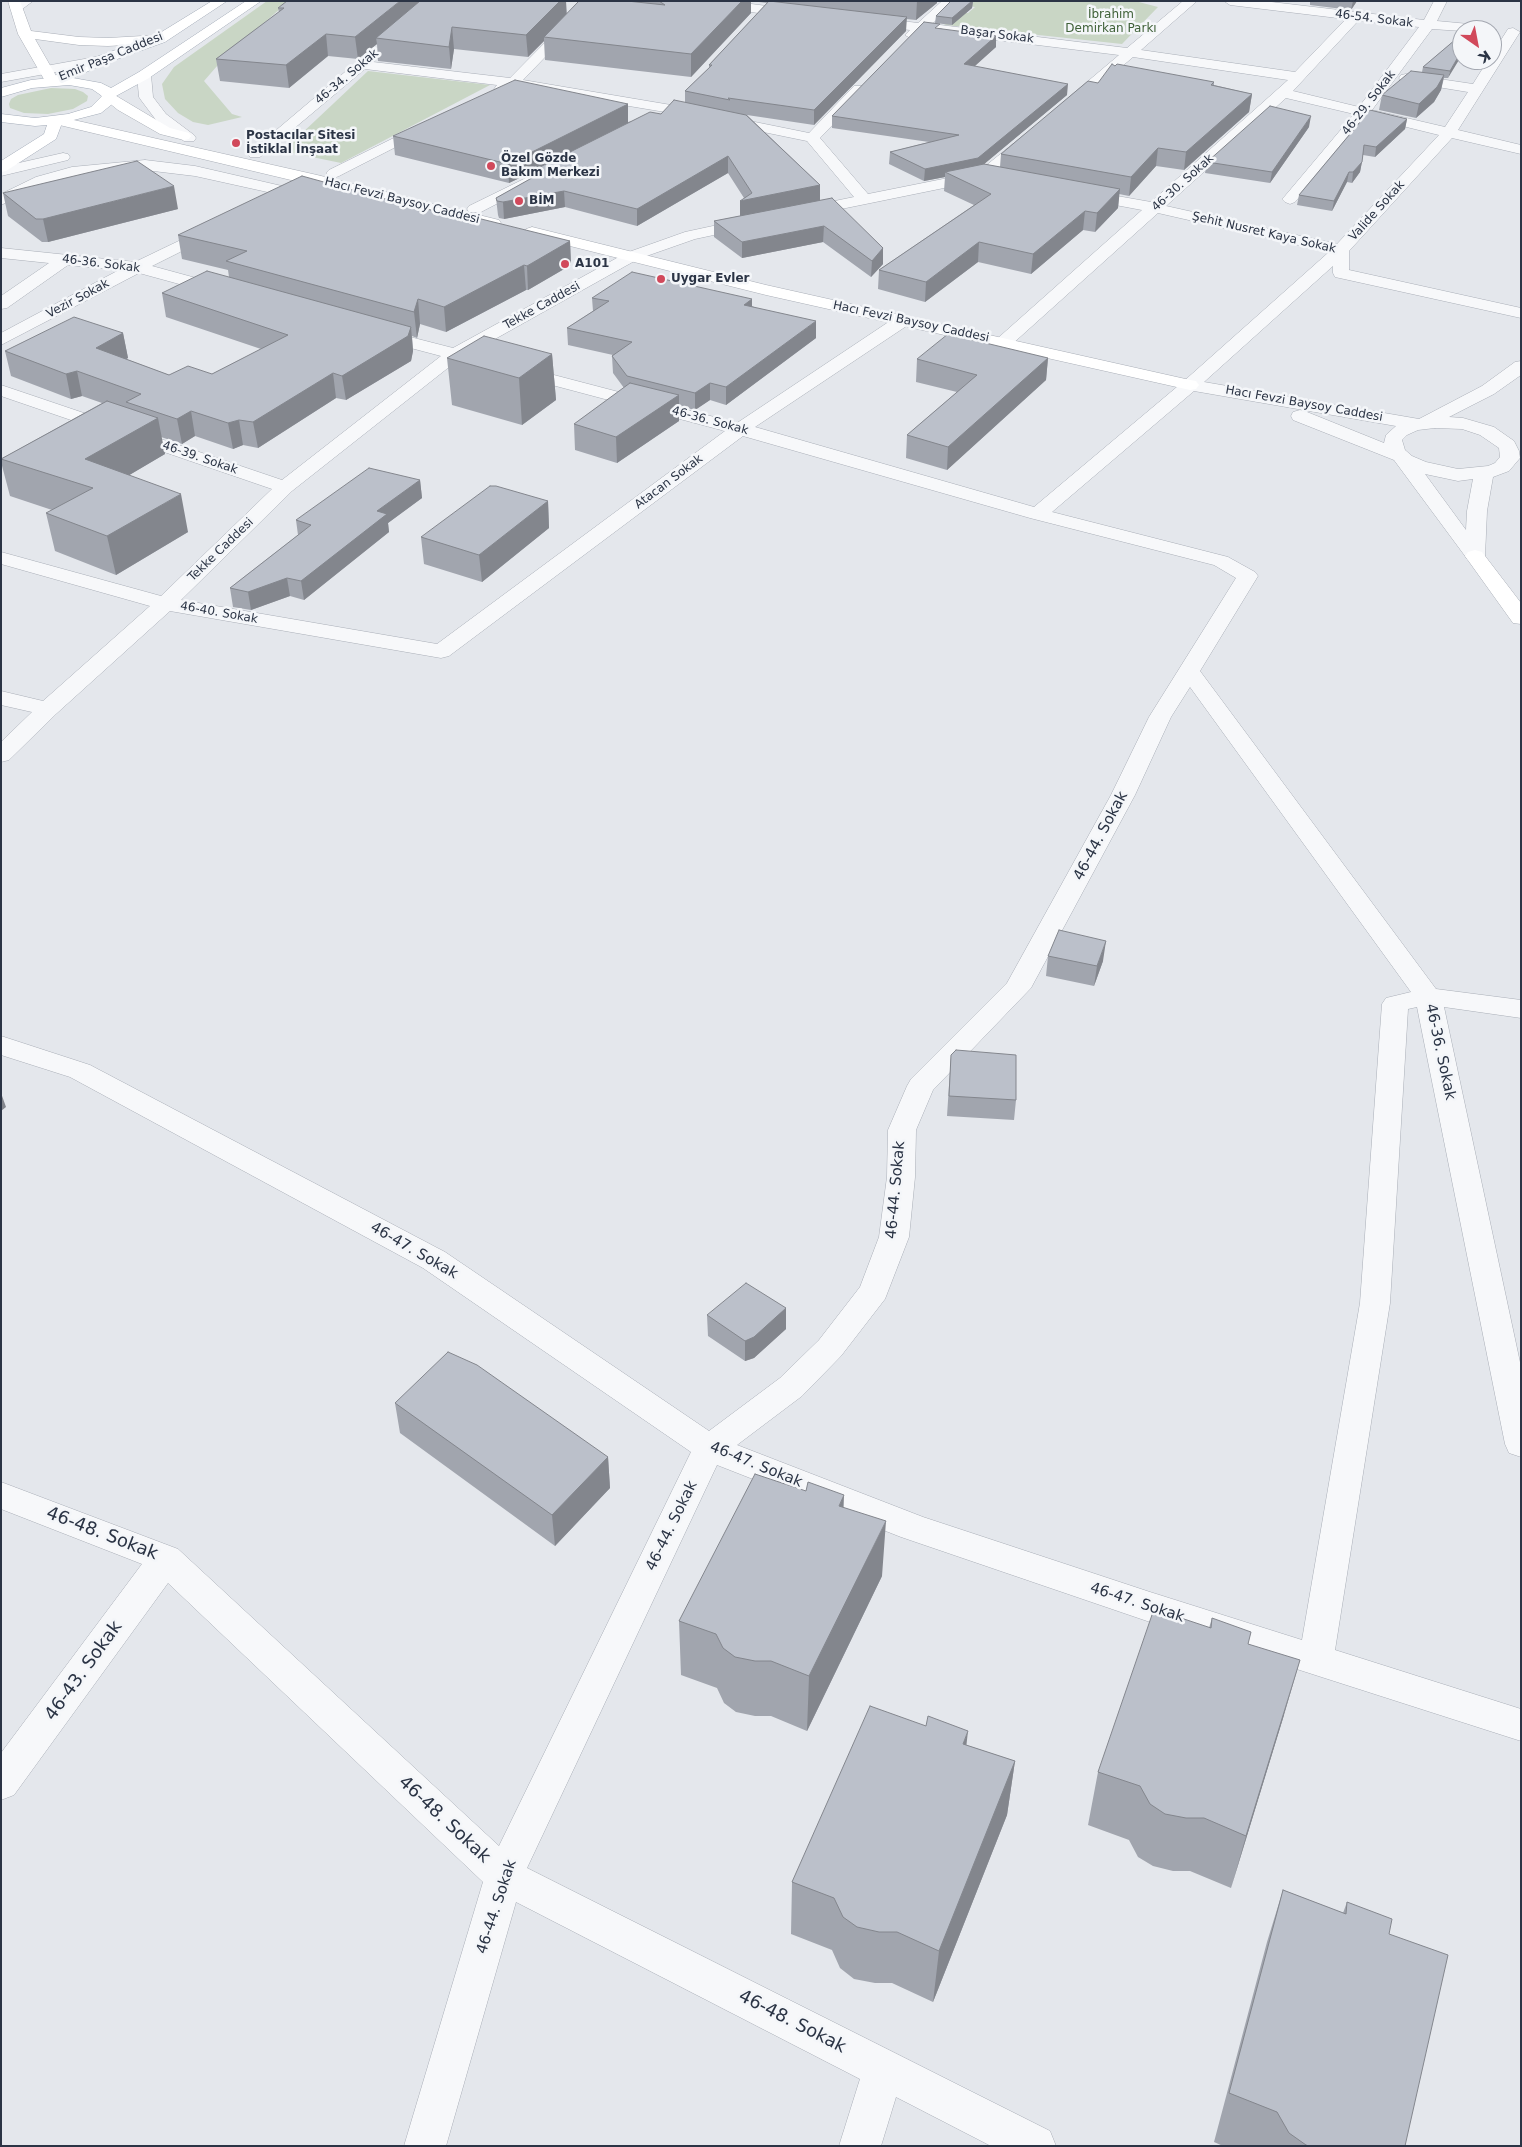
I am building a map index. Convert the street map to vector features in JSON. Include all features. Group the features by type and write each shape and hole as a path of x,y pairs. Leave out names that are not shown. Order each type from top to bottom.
{"street":[{"name":"Emir Paşa Caddesi","path":"49,76 160,39 221,1"},
{"name":"Emir Paşa Caddesi","path":"56,120 79,116 96,110 106,102 108,95 144,75 256,1"},
{"path":"488,96 513,83 594,1"},
{"path":"695,1 813,15"},
{"path":"900,48 920,27 950,1"},
{"name":"46-54. Sokak","path":"1230,1 1452,27"},
{"name":"46-29. Sokak","path":"1290,199 1363,112 1428,25 1441,1"},
{"path":"1,78 49,76 25,34 19,3"},
{"path":"1057,114 1130,52 1182,3"},
{"path":"1382,20 1388,8"},
{"path":"751,24 764,10"},
{"name":"46-30. Sokak","path":"1004,342 1283,93 1355,17"},
{"name":"Başar Sokak","path":"852,20 1130,52 1298,77"},
{"name":"46-54. Sokak","path":"1502,31 1517,32"},
{"name":"Valide Sokak","path":"1037,514 1190,385 1342,250 1448,134 1476,89 1517,32"},
{"path":"25,34 79,41 108,42 160,39"},
{"name":"46-34. Sokak","path":"255,154 390,42"},
{"path":"362,65 513,83 671,109 812,138 864,199"},
{"name":"Hacı Fevzi Baysoy Caddesi","path":"144,75 146,97 161,117 189,138"},
{"name":"Hacı Fevzi Baysoy Caddesi","path":"1,92 49,76 92,84 104,90 123,107 165,131 476,209 513,224"},
{"path":"1390,76 1476,89"},
{"path":"812,138 866,82"},
{"path":"1283,93 1521,150"},
{"path":"653,118 671,109 684,95"},
{"path":"1,118 24,121 56,120 51,136 1,168"},
{"name":"Hacı Fevzi Baysoy Caddesi","path":"56,120 172,148 513,224 632,256 902,321 1004,342 1190,385 1293,413 1420,467 1439,472 1458,475 1484,473 1498,469 1513,452 1495,435 1477,428 1448,422 1422,423 1190,385"},
{"path":"334,173 436,122"},
{"path":"983,176 1042,126"},
{"name":"Hacı Fevzi Baysoy Caddesi","path":"120,149 172,148"},
{"path":"1,172 78,154"},
{"path":"1,200 41,180 72,172 145,165 195,170 290,192"},
{"path":"476,209 546,173"},
{"path":"787,215 983,176 1002,180"},
{"path":"265,205 317,180"},
{"name":"Şehit Nusret Kaya Sokak","path":"1070,192 1156,208 1342,250 1341,273 1521,313"},
{"name":"Tekke Caddesi","path":"1,755 48,709 165,604 285,487 453,355 632,256 691,235 768,219"},
{"name":"Vezir Sokak","path":"1,340 137,267 230,221"},
{"name":"46-36. Sokak","path":"1,252 137,267 242,296"},
{"path":"1,304 65,259"},
{"name":"Atacan Sokak","path":"441,651 740,429 902,321"},
{"name":"46-36. Sokak","path":"357,328 453,355 740,429 1037,514"},
{"path":"1521,366 1488,390 1422,423 1404,428 1394,436 1393,446 1521,618"},
{"name":"46-39. Sokak","path":"1,390 285,487"},
{"path":"1475,556 1477,511 1484,473"},
{"name":"46-44. Sokak","path":"425,2146 504,1876 709,1448 791,1387 830,1348 874,1291 894,1238 901,1177 902,1130 921,1086 1018,988 1123,795 1160,717 1248,576 1221,560 1037,514"},
{"name":"46-40. Sokak","path":"1,558 165,604 441,651"},
{"name":"46-36. Sokak","path":"1189,671 1428,996 1521,1444"},
{"path":"1,698 48,709"},
{"path":"1316,1660 1375,1303 1395,1004 1428,996 1521,1010"},
{"name":"46-47. Sokak","path":"1,1044 80,1071 434,1260 709,1448 913,1527 1140,1604 1521,1725"},
{"name":"46-48. Sokak","path":"1,1495 166,1559 504,1876 1035,2146"},
{"name":"46-43. Sokak","path":"1,1783 166,1559"},
{"path":"860,2146 884,2069"}],"green space":[{"path":"267,1 289,1 224,58 204,81 232,114 242,117 208,125 193,122 178,113 165,99 162,84 174,67"},
{"name":"İbrahim Demirkan Parkı","path":"965,1 1135,1 1158,7 1122,44 946,25 939,22 954,11 968,13 975,7 961,5"},
{"path":"368,71 490,85 341,163 283,151"},
{"path":"51,88 75,89 88,96 87,101 73,109 48,114 24,113 10,108 11,99 18,95"}],"building":[{"path":"287,1 400,1 355,37 326,34 286,65 216,59 284,8 278,8"},
{"path":"420,1 560,1 526,35 452,27 449,47 376,38"},
{"path":"579,1 627,1 665,5 659,1 742,1 691,54 544,37"},
{"path":"769,1 907,17 814,110 728,98 730,100 685,91 712,65 709,65"},
{"path":"951,1 972,1 952,18 936,16"},
{"path":"924,22 940,24 935,28 996,36 964,64 1068,84 978,158 925,169 890,152 959,135 832,116"},
{"path":"1452,42 1452,68 1450,71 1423,67"},
{"path":"1112,64 1214,82 1211,85 1252,94 1186,152 1158,148 1131,177 1001,154 1088,81 1098,83"},
{"path":"1411,71 1444,75 1437,87 1419,104 1382,95"},
{"path":"515,80 628,104 508,164 393,136"},
{"path":"674,100 746,115 820,185 740,201 752,193 728,156 637,209 564,191 503,202 497,201 496,198 539,174 530,172 650,112 661,114"},
{"path":"1270,106 1311,116 1272,172 1207,162"},
{"path":"1370,110 1407,119 1376,147 1364,145 1362,162 1353,172 1349,172 1334,201 1299,195"},
{"path":"137,161 174,186 43,219 36,219 3,193"},
{"path":"984,164 1120,189 1097,213 1085,211 1033,254 979,242 926,282 879,270 991,194 945,172"},
{"path":"302,176 400,203 453,215 457,213 570,241 527,266 524,265 444,307 418,299 414,312 226,261 247,251 178,235"},
{"path":"832,198 883,248 872,261 824,226 742,242 714,221"},
{"path":"207,271 411,327 408,336 342,376 333,373 253,422 239,420 228,423 191,411 177,419 126,402 141,394 77,371 66,374 5,351 74,317 123,333 96,348 169,375 188,366 212,374 288,335 162,293"},
{"path":"632,272 752,299 744,305 816,321 726,387 710,383 695,393 627,376 612,356 632,342 567,328 609,301 592,298"},
{"path":"948,334 1048,358 948,447 907,435 977,375 917,359"},
{"path":"484,336 552,354 519,378 447,358"},
{"path":"630,383 679,395 616,437 574,424"},
{"path":"107,401 158,418 85,459 181,494 107,536 46,513 93,488 1,459"},
{"path":"369,468 420,480 377,511 387,514 301,581 287,578 248,592 230,588 311,525 296,520"},
{"path":"490,486 496,486 548,501 479,555 421,537"},
{"path":"1059,930 1106,941 1097,966 1048,956"},
{"path":"956,1050 1016,1055 1016,1100 949,1096 951,1055"},
{"path":"746,1283 786,1308 754,1337 745,1341 707,1315"},
{"path":"448,1352 477,1365 608,1457 552,1515 395,1403"},
{"path":"755,1474 806,1491 808,1482 844,1495 839,1506 886,1521 809,1676 771,1661 755,1661 735,1657 723,1648 716,1634 679,1621"},
{"path":"1154,1609 1211,1628 1212,1618 1251,1632 1248,1644 1300,1660 1246,1836 1204,1818 1186,1818 1165,1814 1150,1804 1140,1786 1098,1772"},
{"path":"870,1706 926,1726 928,1716 968,1731 963,1744 1015,1761 939,1951 897,1932 879,1932 857,1927 843,1917 834,1898 792,1882"},
{"path":"1283,1890 1346,1914 1347,1902 1392,1919 1389,1934 1448,1955 1405,2146 1309,2146 1289,2133 1277,2112 1229,2093"}],"place":[{"name":"Postacılar Sitesi İstiklal İnşaat","path":"236,143"},
{"name":"Özel Gözde Bakım Merkezi","path":"491,166"},
{"name":"BİM","path":"519,201"},
{"name":"A101","path":"565,264"},
{"name":"Uygar Evler","path":"661,279"}]}
